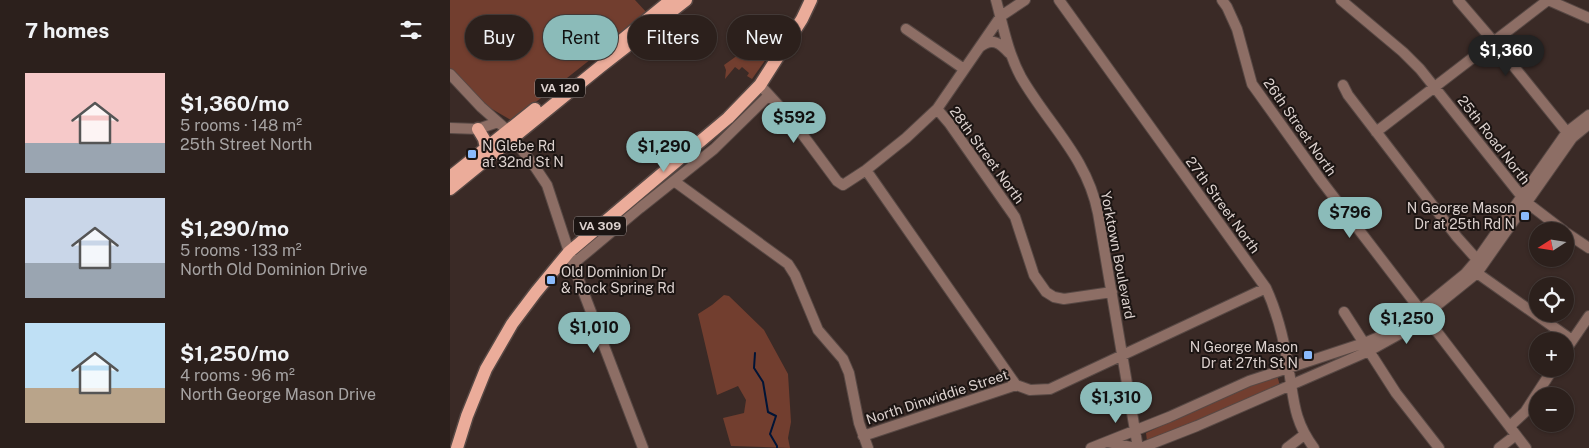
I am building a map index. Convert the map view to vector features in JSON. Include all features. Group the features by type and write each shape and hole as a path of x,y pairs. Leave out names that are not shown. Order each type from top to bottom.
{"main road":[{"name":"VA 120","path":"450,177 506,130 671,0"},
{"name":"VA 120","path":"450,189 506,130 686,0"},
{"name":"VA 309","path":"795,15 802,0"},
{"name":"VA 309","path":"801,20 811,0"},
{"name":"VA 309","path":"457,448 474,396 499,345 519,314 569,252 728,118 760,85 775,60"},
{"path":"478,129 486,148"}],"street":[{"name":"Yorktown Boulevard","path":"996,0 1012,56 1025,83 1072,149 1088,178 1096,201 1138,448"},
{"path":"760,85 791,119 837,181 842,185 866,170 937,110 1001,16 1026,0"},
{"name":"27th Street North","path":"1060,0 1266,288 1273,302 1289,368 1298,421 1304,435 1314,448"},
{"name":"26th Street North","path":"1222,0 1237,29 1252,84 1320,179 1468,375 1526,448"},
{"name":"25th Road North","path":"1341,0 1420,69 1524,200 1552,222"},
{"path":"1458,0 1569,135"},
{"path":"1376,132 1548,0 1589,18"},
{"path":"906,28 964,69"},
{"path":"978,49 985,43 996,42 1003,46 1012,56"},
{"path":"450,74 506,130 546,185 573,264 643,448"},
{"path":"1343,85 1348,95 1479,266 1562,332"},
{"path":"573,264 714,149 769,95"},
{"name":"28th Street North","path":"937,110 949,123 1015,217 1034,275 1046,292 1054,297 1064,299 1112,292"},
{"path":"1108,442 1138,448 1197,426 1291,385 1367,347 1422,313 1465,274 1479,266 1569,135 1589,115"},
{"path":"1569,135 1589,124"},
{"path":"450,128 506,130"},
{"path":"866,170 1016,385"},
{"path":"674,182 788,264 795,275 818,330 843,359 849,373 859,423 868,448"},
{"name":"25th Road North","path":"1574,238 1588,248"},
{"name":"North Dinwiddie Street","path":"863,436 1016,385 1030,390 1050,389 1266,288"},
{"path":"1344,312 1396,393 1439,448"},
{"path":"1574,337 1589,315"},
{"path":"1091,448 1135,431 1249,381 1367,347"},
{"path":"1499,448 1548,377"},
{"path":"1287,448 1304,435"}],"shaded area":[{"path":"450,0 635,0 648,14 628,15 628,30 618,38 618,15 543,15 543,60 590,60 511,120 485,105 450,69"},
{"path":"731,60 765,60 752,79 747,76 749,73 742,67 739,70 735,67 725,79 726,70 724,65"},
{"path":"724,295 729,296 764,330 788,374 791,422 788,438 790,448 731,446 723,418 744,413 746,400 738,386 717,395 698,314"},
{"path":"1277,375 1280,386 1164,437 1147,441 1146,433 1244,387"}],"waterway":[{"path":"755,353 754,368 763,382 768,412 776,416 770,434 777,448"}],"place":[{"name":"N Glebe Rd at 32nd St N","path":"472,154"},
{"name":"N George Mason Dr at 25th Rd N","path":"1525,216"},
{"name":"Old Dominion Dr & Rock Spring Rd","path":"551,280"},
{"name":"N George Mason Dr at 27th St N","path":"1308,355"}]}
